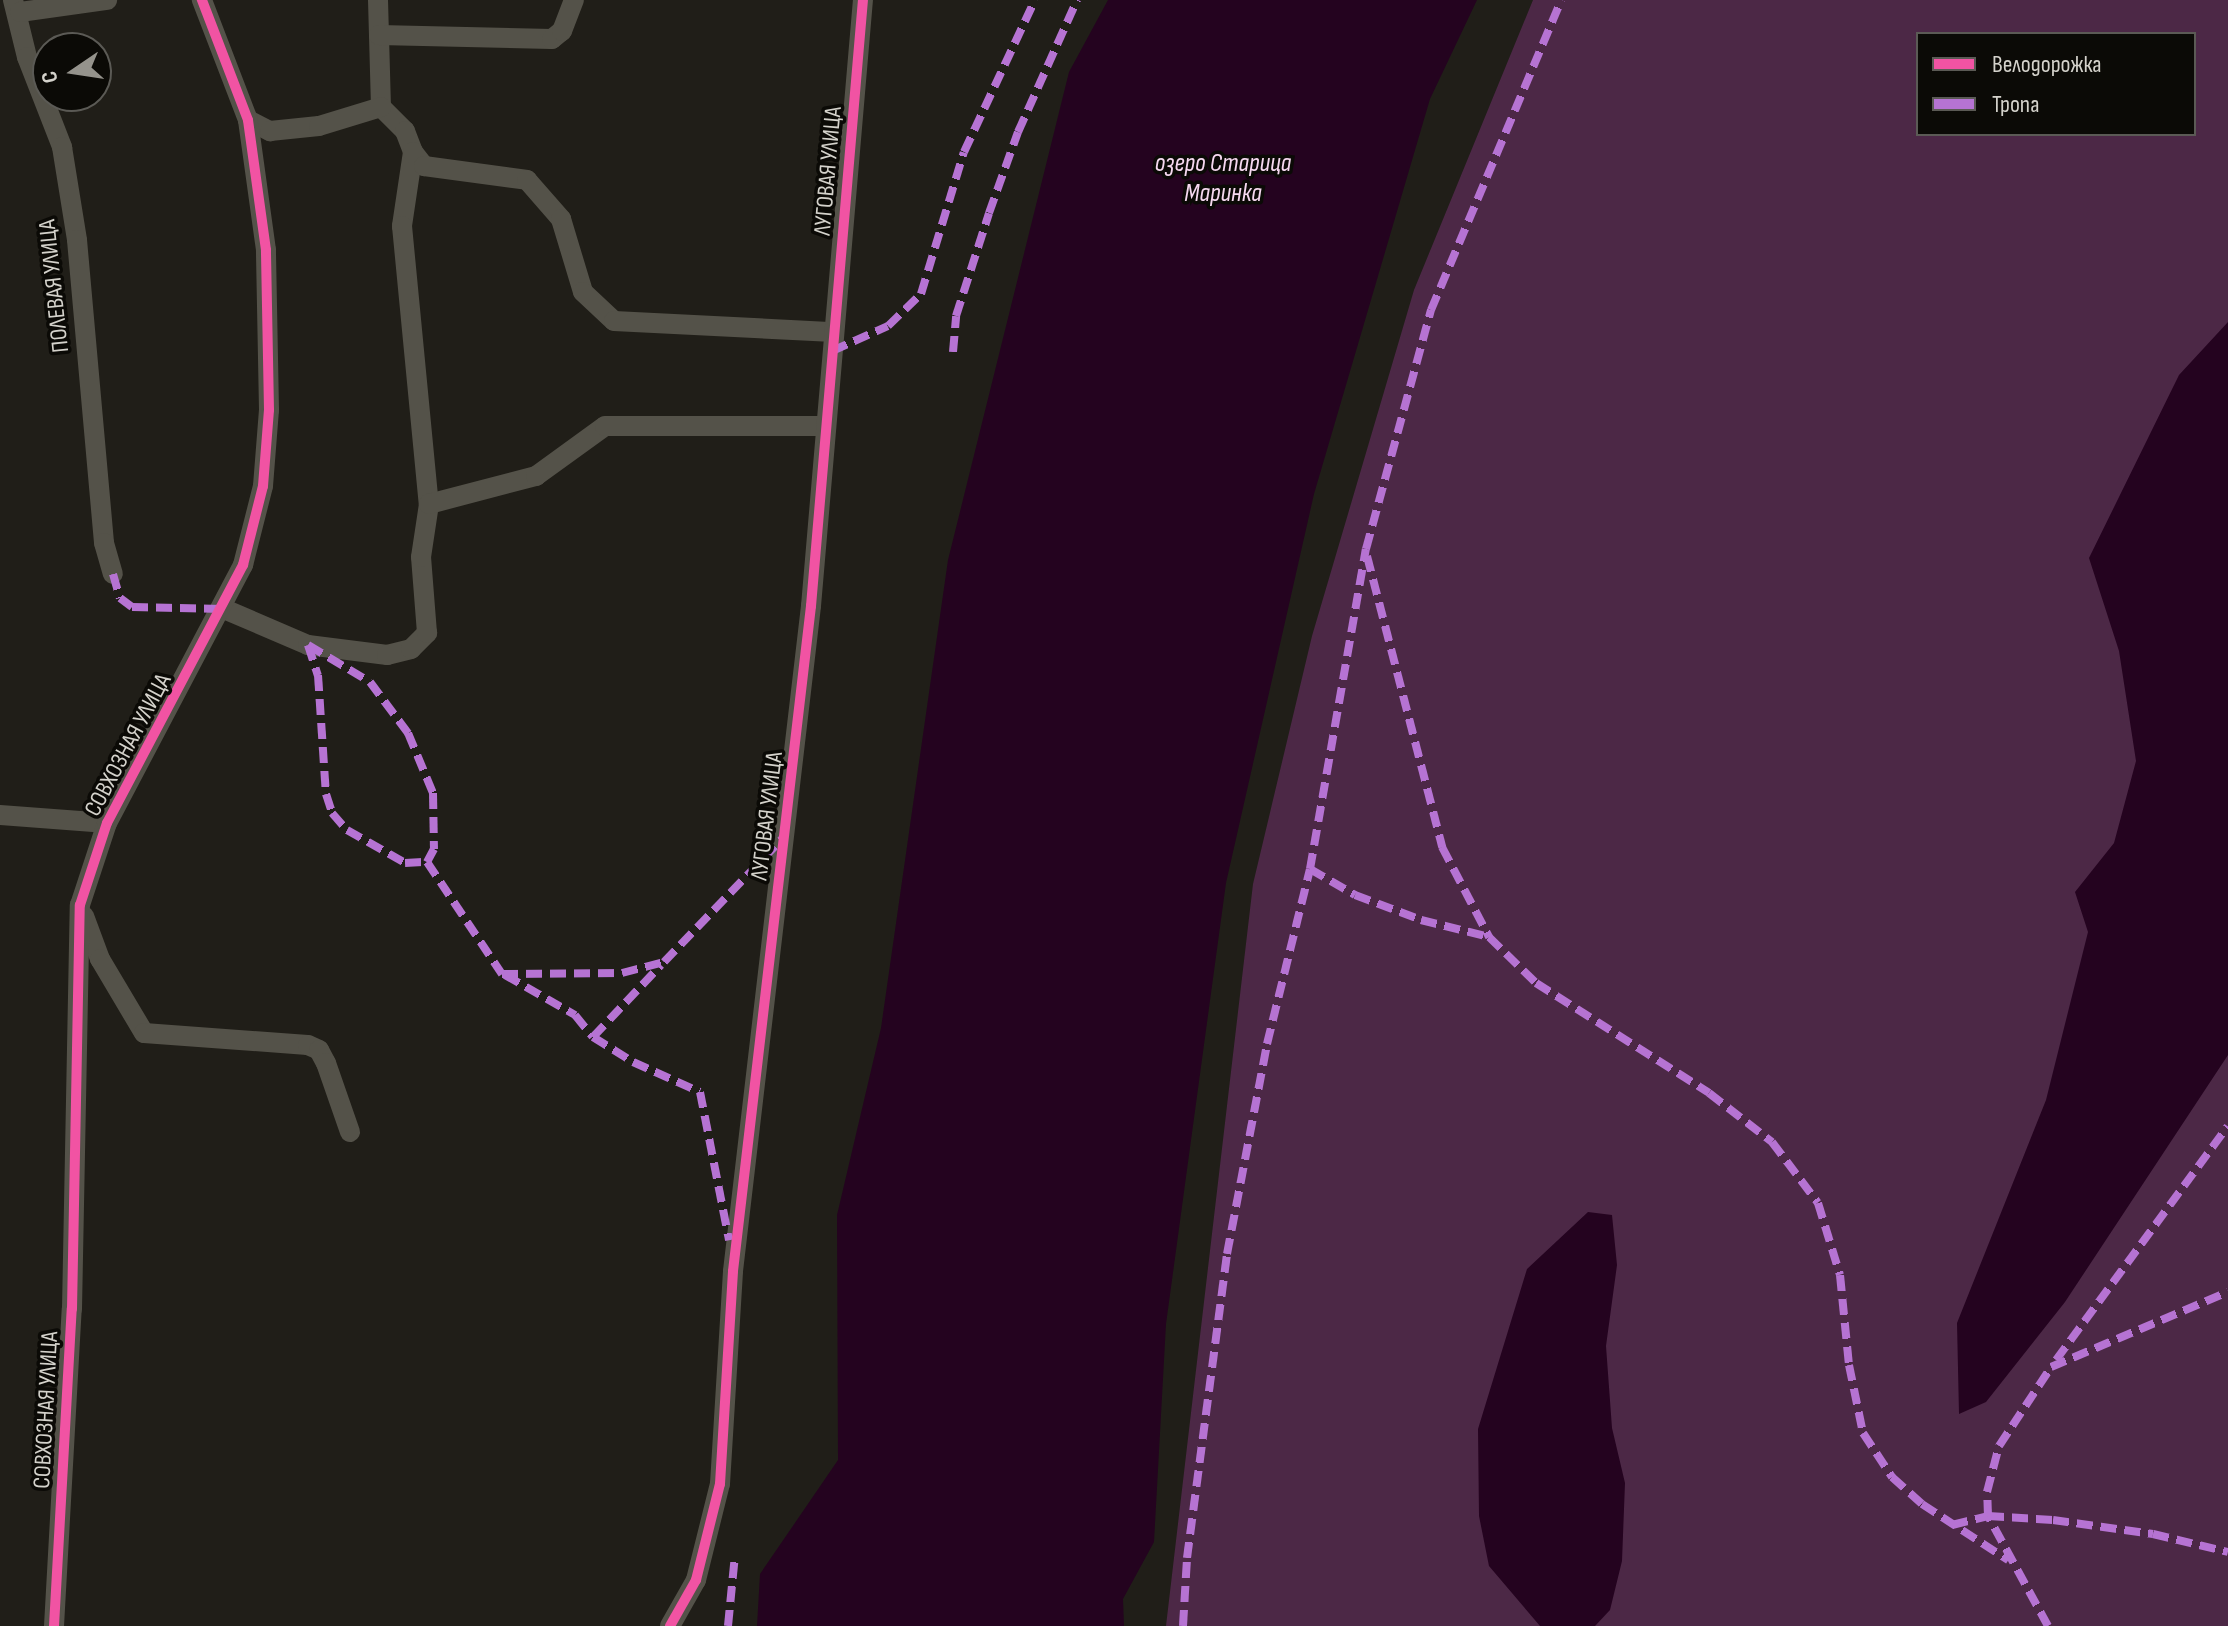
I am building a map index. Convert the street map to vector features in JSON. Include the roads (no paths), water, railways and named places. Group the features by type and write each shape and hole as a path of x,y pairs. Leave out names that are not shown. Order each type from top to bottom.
{"street":[{"path":"17,6 107,0"},
{"name":"СОВХОЗНАЯ УЛИЦА","path":"54,1626 72,1309 80,905 107,823 224,609 243,565 263,486 269,410 266,250 248,120 202,0"},
{"path":"378,0 381,107 405,131 413,152 424,166 527,180 561,219 583,292 614,321 834,332"},
{"path":"379,44 552,39 562,31 574,0"},
{"name":"ЛУГОВАЯ УЛИЦА","path":"670,1626 696,1580 720,1484 733,1271 809,621 863,0"},
{"name":"ПОЛЕВАЯ УЛИЦА","path":"17,6 27,57 65,163 103,489 104,543 113,574"},
{"path":"248,120 270,131 319,126 381,107"},
{"path":"224,609 308,645 387,655 411,649 427,633 421,557 429,504 402,226 413,152"},
{"path":"429,504 536,476 605,426 824,426"},
{"path":"0,815 107,823"},
{"path":"80,905 100,959 144,1033 308,1045 319,1050 350,1132"}],"water":[{"name":"озеро Старица Маринка","path":"1108,0 1477,0 1430,99 1314,494 1226,883 1166,1324 1154,1542 1123,1599 1124,1626 757,1626 760,1574 838,1460 837,1215 881,1028 948,560 1069,72"},
{"path":"2228,322 2228,1055 2065,1302 1986,1402 1959,1414 1957,1323 2046,1100 2088,932 2075,892 2114,843 2136,761 2119,651 2089,558 2179,375"},
{"path":"1588,1212 1612,1215 1617,1265 1606,1346 1612,1428 1625,1483 1622,1561 1610,1610 1595,1626 1540,1626 1489,1566 1479,1516 1478,1429 1527,1269"}]}
